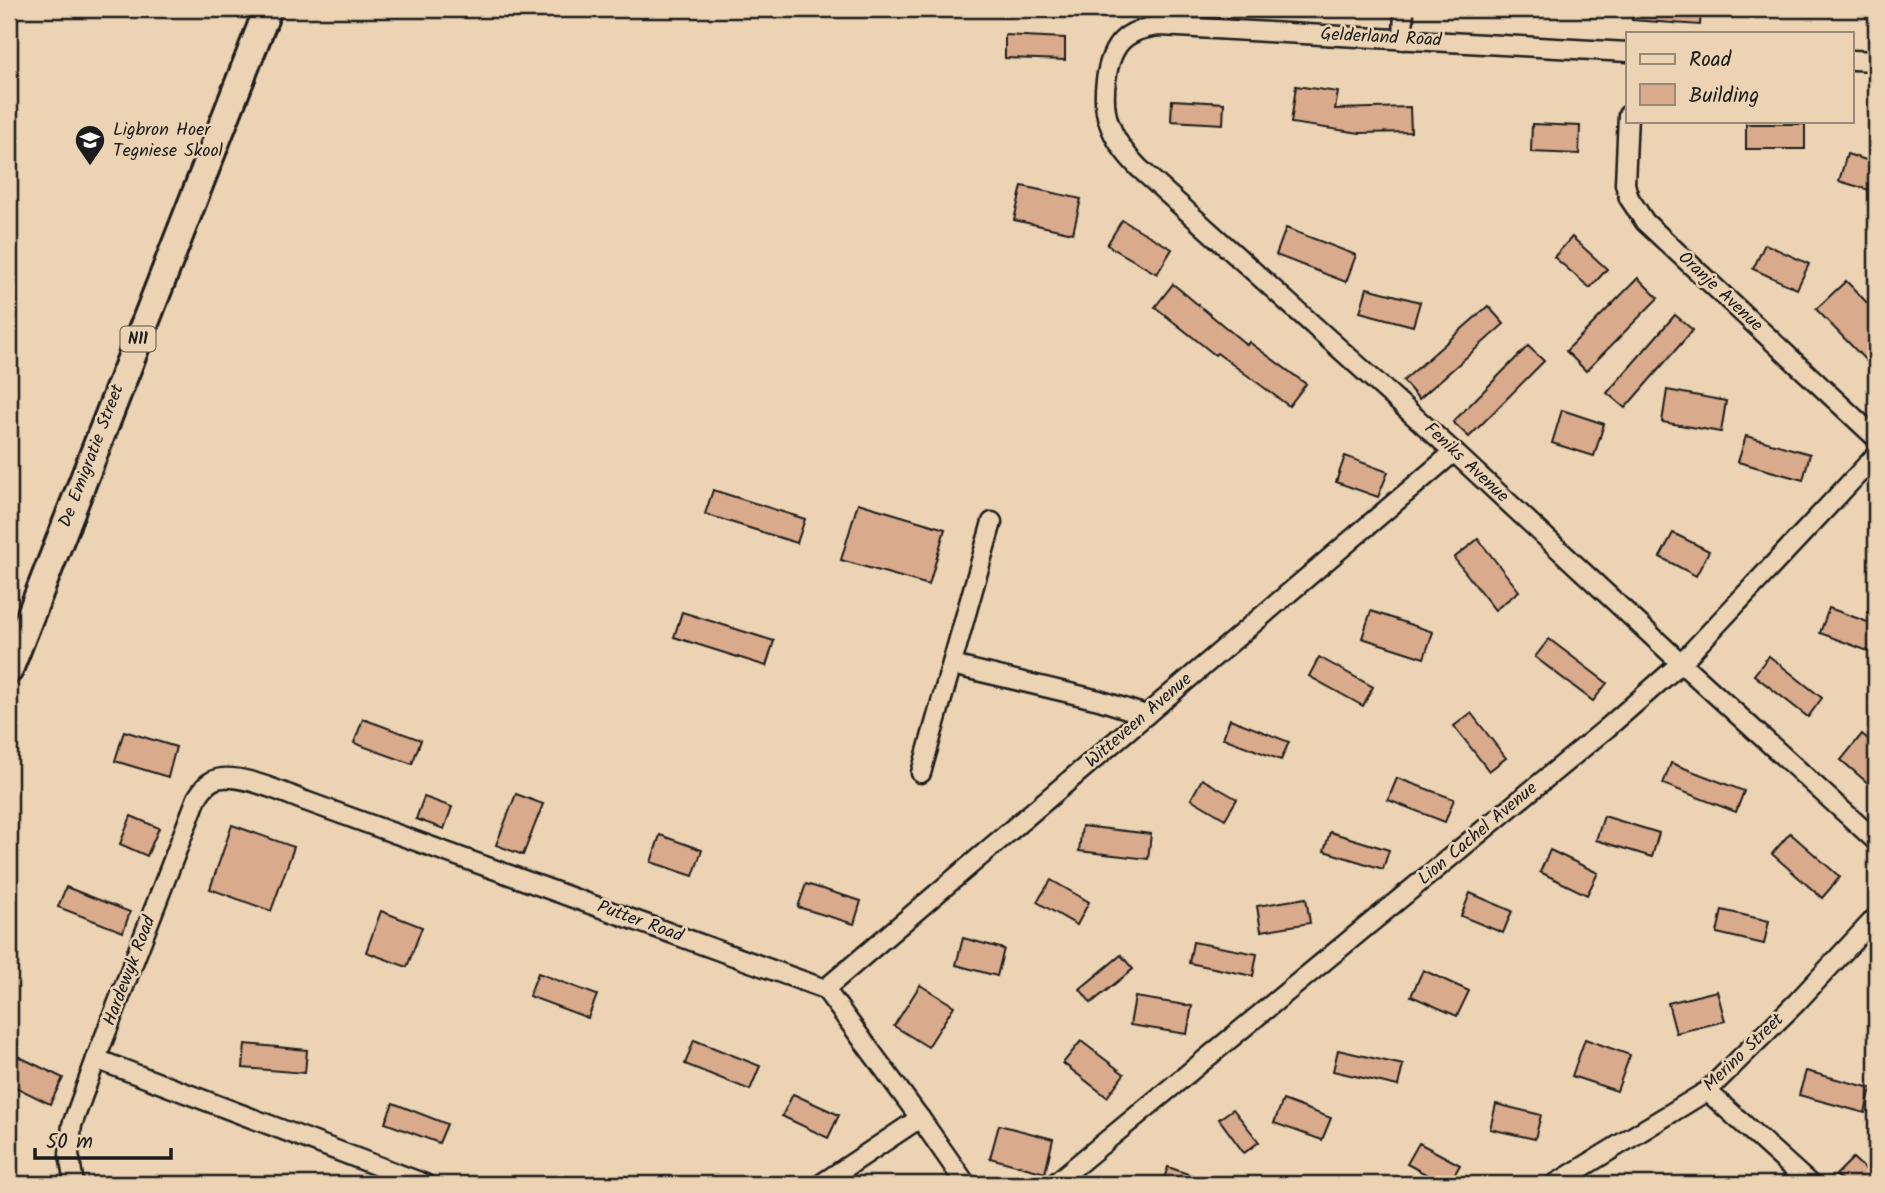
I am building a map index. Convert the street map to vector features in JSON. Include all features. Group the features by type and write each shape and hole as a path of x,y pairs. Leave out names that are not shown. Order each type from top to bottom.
{"highway":[{"name":"De Emigratie Street","path":"9,670 268,9"}],"street":[{"path":"1403,40 1404,9"},
{"name":"Gelderland Road","path":"1109,62 1114,49 1123,38 1138,29 1161,26 1626,52"},
{"path":"1854,60 1876,61"},
{"name":"Feniks Avenue","path":"1109,62 1105,91 1106,113 1120,146 1129,158 1454,452 1876,841"},
{"name":"Oranje Avenue","path":"1628,122 1625,184 1629,198 1645,222 1876,438"},
{"name":"Witteveen Avenue","path":"825,989 1454,452"},
{"name":"Lion Cachel Avenue","path":"1054,1184 1682,663 1876,456"},
{"path":"920,774 992,522"},
{"path":"951,665 1099,700 1146,715"},
{"name":"Putter Road","path":"227,777 245,780 308,802 825,989"},
{"name":"Hardewyk Road","path":"74,1184 69,1154 70,1134 96,1059 197,798 211,782 227,777"},
{"name":"Merino Street","path":"1555,1184 1706,1091 1797,1002 1876,917"},
{"path":"825,989 966,1184"},
{"path":"96,1059 425,1184"},
{"path":"1706,1091 1810,1184"},
{"path":"821,1184 920,1118"}],"building":[{"path":"1633,9 1701,9 1700,25 1632,20"},
{"path":"1005,35 1065,38 1065,60 1005,58"},
{"path":"1296,86 1338,92 1335,109 1410,107 1411,132 1360,133 1291,123"},
{"path":"1172,100 1224,103 1223,124 1171,121"},
{"path":"1532,124 1580,126 1579,154 1531,152"},
{"path":"1746,124 1805,124 1805,149 1746,149"},
{"path":"1847,154 1876,163 1876,192 1839,181"},
{"path":"1022,186 1081,199 1073,233 1014,220"},
{"path":"1122,220 1172,249 1157,274 1107,245"},
{"path":"1286,228 1356,255 1346,282 1276,255"},
{"path":"1572,237 1607,269 1590,288 1554,257"},
{"path":"1765,244 1809,264 1797,289 1753,269"},
{"path":"1638,278 1658,298 1586,371 1566,351"},
{"path":"1846,281 1876,312 1876,371 1816,309"},
{"path":"1173,284 1247,345 1249,342 1306,384 1289,406 1217,353 1215,355 1155,307"},
{"path":"1367,288 1420,302 1413,326 1360,312"},
{"path":"1488,306 1504,324 1419,399 1403,381"},
{"path":"1675,315 1693,330 1625,408 1607,393"},
{"path":"1528,346 1544,361 1469,437 1453,422"},
{"path":"1667,390 1726,401 1721,432 1662,422"},
{"path":"1562,410 1604,424 1594,456 1552,443"},
{"path":"1746,436 1810,454 1803,480 1738,462"},
{"path":"1345,456 1388,472 1378,497 1336,482"},
{"path":"713,490 805,519 797,543 705,514"},
{"path":"858,503 945,529 929,585 841,560"},
{"path":"1673,533 1709,551 1696,576 1660,557"},
{"path":"1478,539 1519,591 1495,610 1454,558"},
{"path":"1829,608 1876,625 1876,654 1820,633"},
{"path":"1371,611 1433,632 1424,658 1362,638"},
{"path":"682,612 774,641 766,666 674,637"},
{"path":"1549,639 1607,683 1593,701 1535,657"},
{"path":"1769,656 1822,698 1808,717 1754,675"},
{"path":"1319,657 1373,687 1363,706 1309,676"},
{"path":"1471,713 1506,758 1489,771 1454,726"},
{"path":"363,719 421,740 412,764 354,743"},
{"path":"1230,719 1289,742 1281,760 1223,738"},
{"path":"124,731 176,747 168,777 115,761"},
{"path":"1862,734 1876,746 1876,790 1841,760"},
{"path":"1671,763 1744,791 1736,812 1663,784"},
{"path":"1397,778 1454,799 1445,822 1388,800"},
{"path":"1202,779 1237,799 1225,819 1191,799"},
{"path":"516,794 543,804 523,855 496,845"},
{"path":"424,797 452,807 444,829 416,819"},
{"path":"131,816 159,828 147,856 120,844"},
{"path":"1604,816 1659,833 1652,857 1596,840"},
{"path":"232,825 294,847 271,911 210,889"},
{"path":"1082,826 1151,834 1148,859 1079,851"},
{"path":"1330,832 1389,850 1383,869 1324,851"},
{"path":"1790,833 1840,877 1822,898 1772,854"},
{"path":"660,835 702,850 693,876 651,862"},
{"path":"1550,850 1598,873 1587,895 1540,872"},
{"path":"1051,880 1089,902 1077,925 1037,902"},
{"path":"806,884 861,901 854,924 798,907"},
{"path":"66,887 130,912 123,932 58,907"},
{"path":"1470,893 1512,911 1503,933 1461,916"},
{"path":"1306,898 1310,923 1261,931 1257,906"},
{"path":"1722,910 1769,921 1764,944 1717,933"},
{"path":"381,911 422,927 407,967 366,952"},
{"path":"963,938 1004,949 997,976 956,965"},
{"path":"1193,942 1257,954 1253,976 1189,963"},
{"path":"1121,955 1133,969 1091,1003 1080,989"},
{"path":"1423,970 1469,991 1457,1016 1411,996"},
{"path":"538,973 597,995 588,1018 529,996"},
{"path":"920,985 954,1006 928,1047 894,1026"},
{"path":"1717,991 1725,1021 1676,1033 1668,1003"},
{"path":"1135,997 1192,1006 1187,1034 1130,1025"},
{"path":"1585,1039 1630,1055 1617,1091 1572,1076"},
{"path":"694,1040 760,1066 750,1090 685,1064"},
{"path":"1081,1041 1124,1074 1107,1097 1063,1063"},
{"path":"245,1044 307,1050 305,1073 243,1068"},
{"path":"1338,1050 1403,1065 1398,1086 1333,1071"},
{"path":"9,1052 63,1078 50,1104 9,1084"},
{"path":"1806,1071 1871,1088 1865,1113 1799,1095"},
{"path":"793,1094 839,1115 828,1138 782,1116"},
{"path":"1283,1100 1331,1118 1322,1140 1274,1123"},
{"path":"393,1103 447,1124 439,1143 385,1123"},
{"path":"1496,1104 1541,1115 1535,1139 1490,1129"},
{"path":"1233,1109 1259,1142 1244,1153 1219,1119"},
{"path":"999,1125 1053,1139 1045,1173 990,1158"},
{"path":"1419,1143 1460,1165 1449,1184 1444,1184 1407,1164"},
{"path":"1853,1158 1876,1179 1876,1184 1846,1184 1836,1175"},
{"path":"1168,1167 1211,1182 1162,1184"}],"place":[{"name":"Ligbron Hoer Tegniese Skool","path":"90,167"}]}
